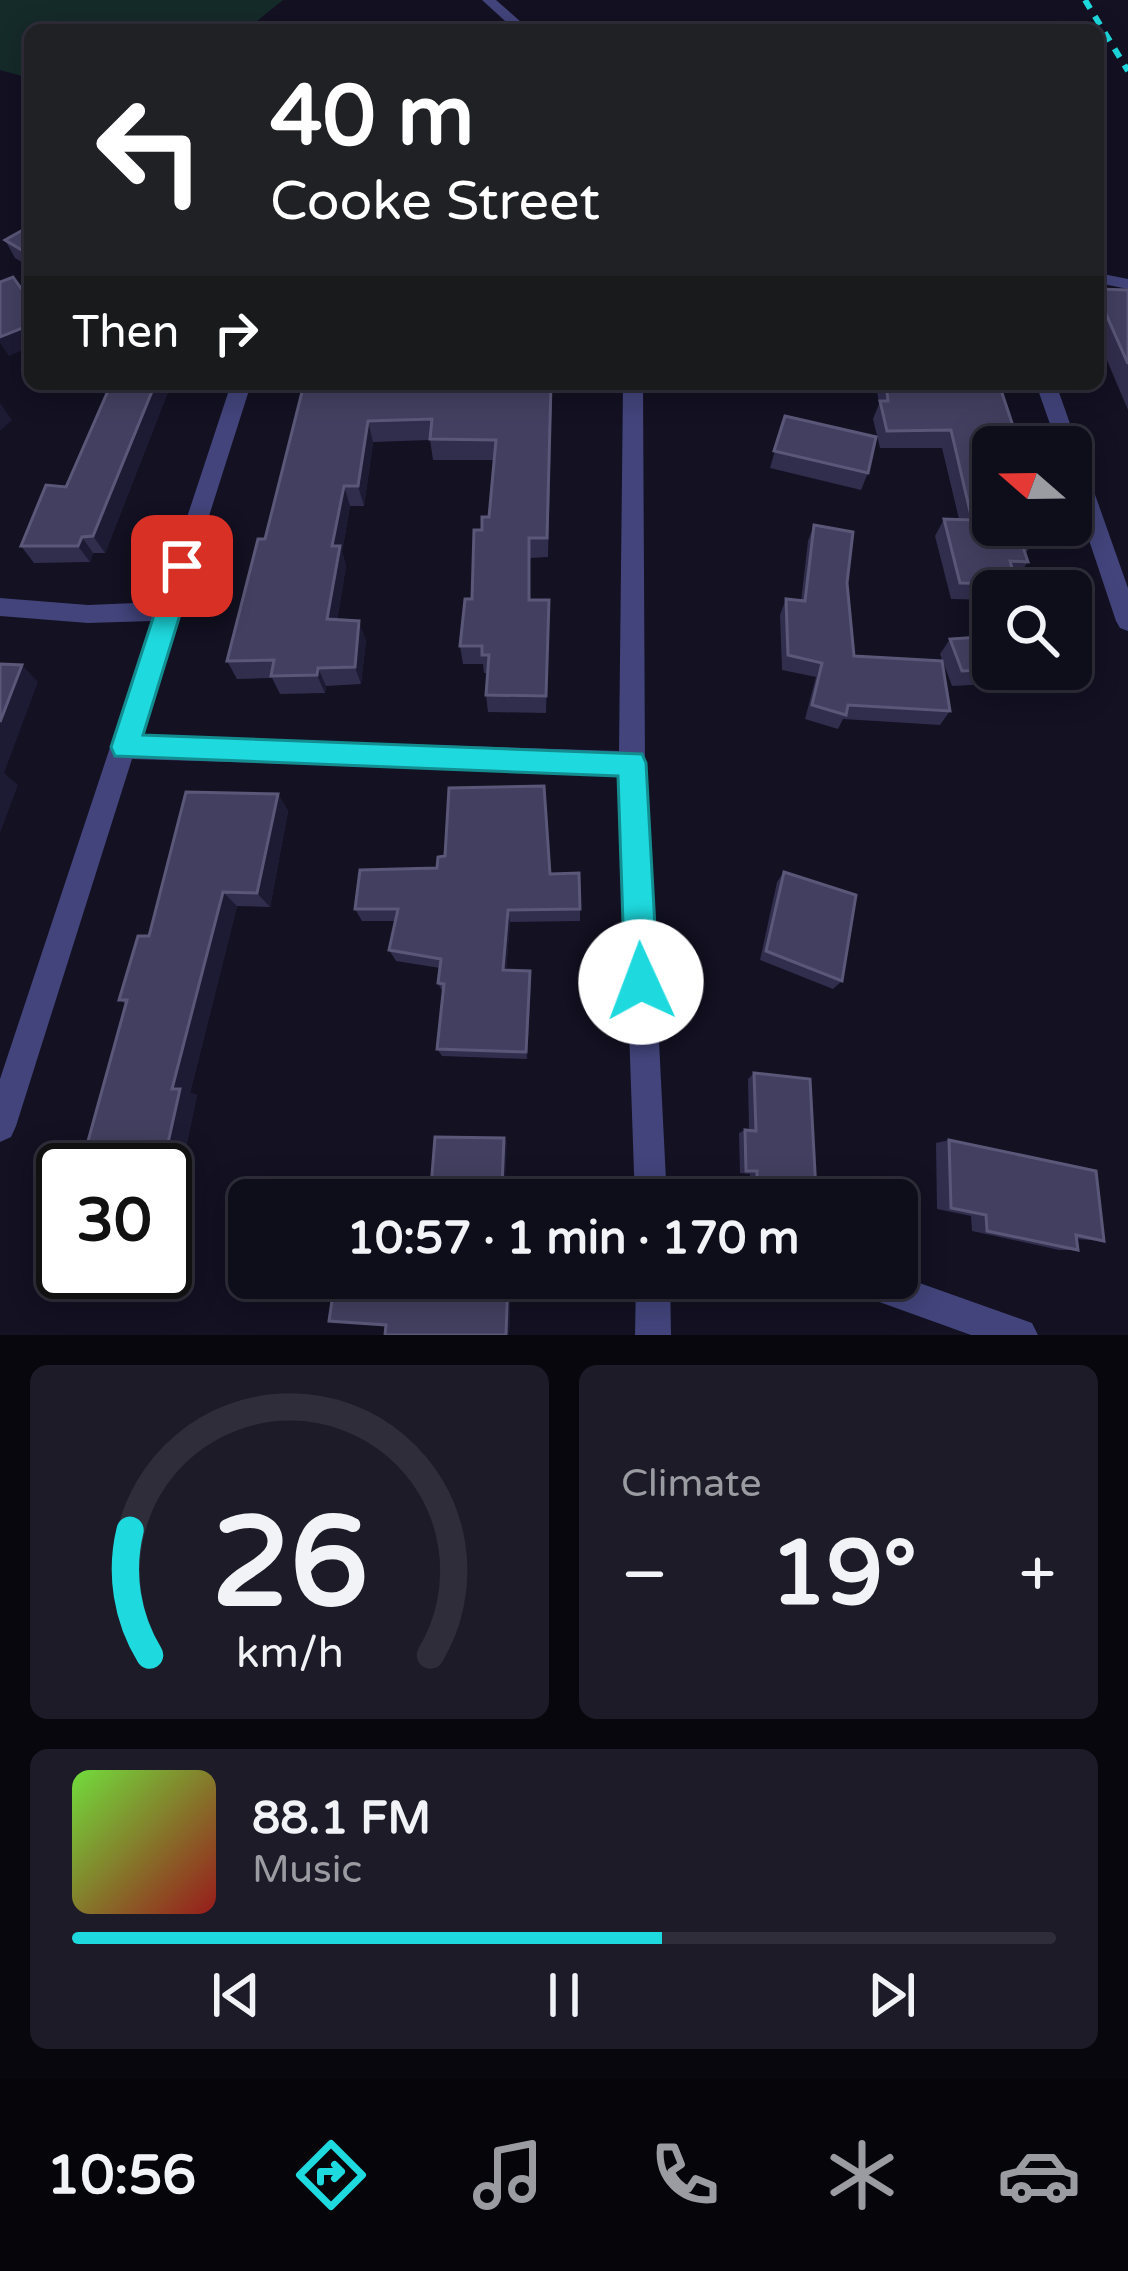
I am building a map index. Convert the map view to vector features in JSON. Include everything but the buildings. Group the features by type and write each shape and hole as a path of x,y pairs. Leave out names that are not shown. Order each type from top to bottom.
{"street":[{"path":"488,0 516,24"},
{"path":"0,1126 239,390"},
{"path":"633,390 632,763 650,1179"},
{"path":"1048,390 1061,426"},
{"path":"1092,516 1128,620"},
{"path":"0,607 88,614 168,611"},
{"path":"125,747 632,763"},
{"path":"652,1299 653,1335"},
{"path":"917,1299 1019,1335"}],"green space":[{"path":"0,0 283,0 253,24 24,24 24,76 0,70"}],"railway":[{"path":"1085,0 1100,24"},
{"path":"1104,31 1128,71"}],"route":[{"path":"182,566 125,747 632,763 641,982"}]}
